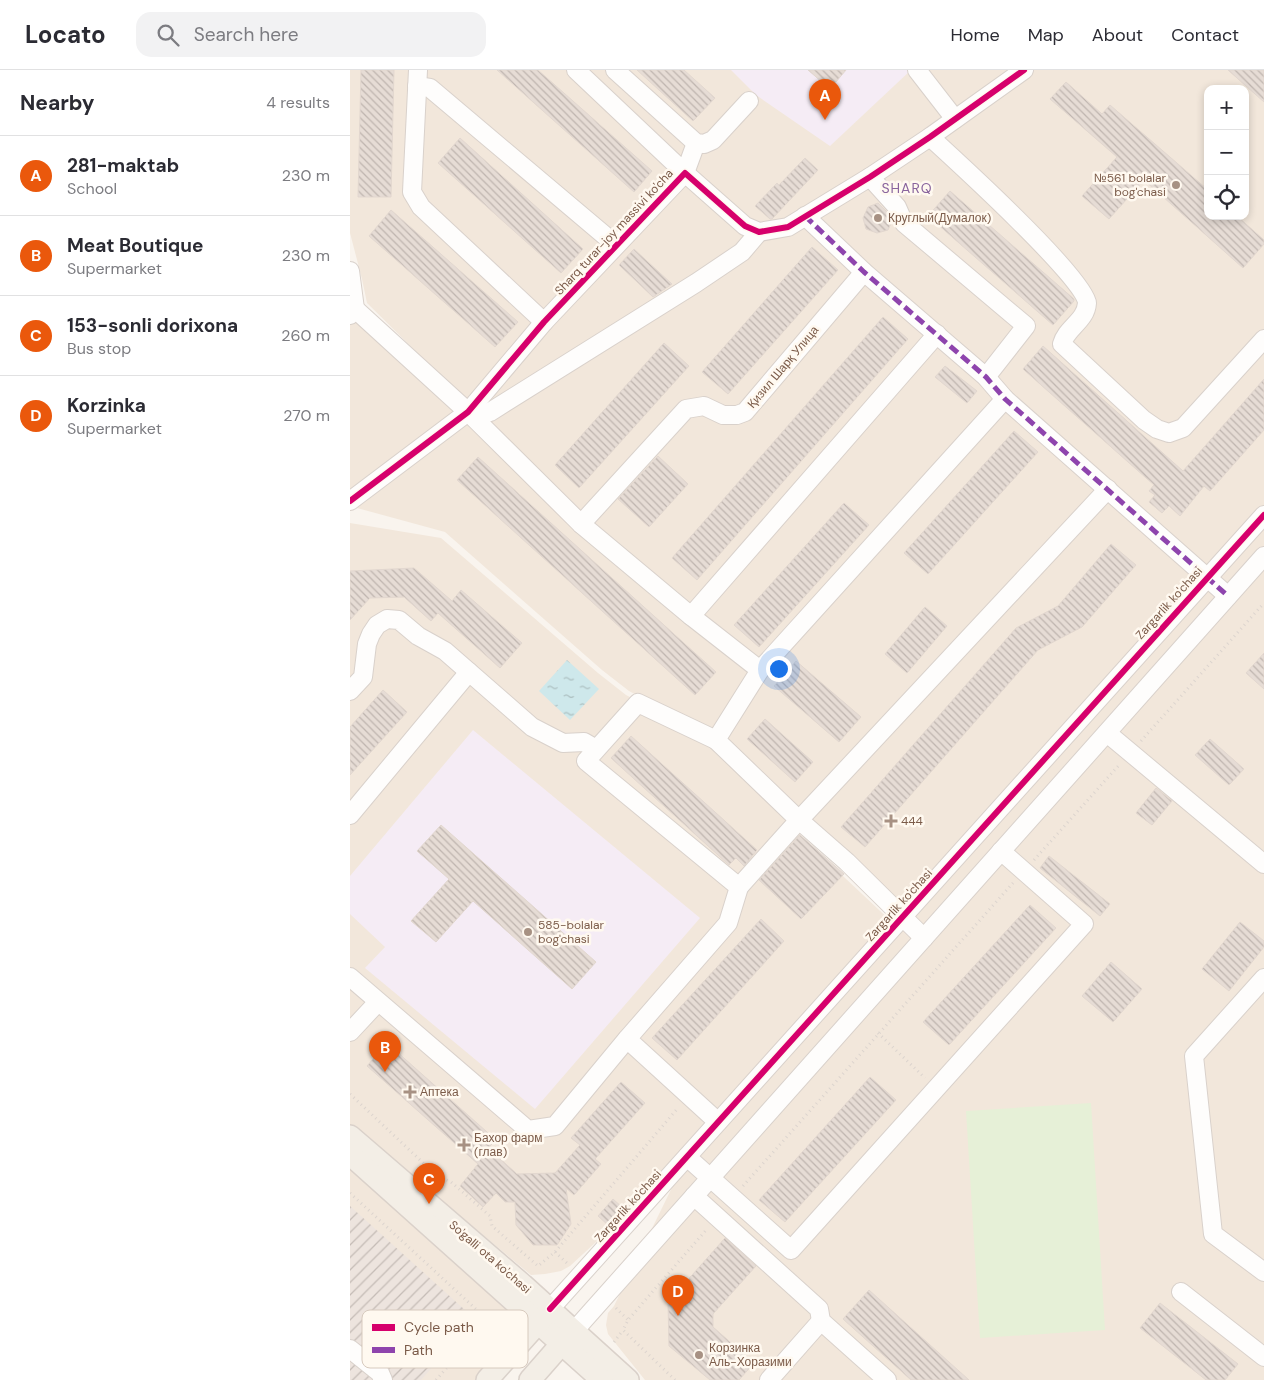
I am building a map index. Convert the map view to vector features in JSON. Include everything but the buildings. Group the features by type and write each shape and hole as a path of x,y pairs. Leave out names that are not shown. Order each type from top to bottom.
{"main road":[{"name":"So'galli ota ko'chasi","path":"350,1136 544,1316"},
{"name":"So'galli ota ko'chasi","path":"350,1155 568,1337 628,1380"},
{"name":"Zargarlik ko'chasi","path":"528,1334 544,1316"},
{"name":"So'galli ota ko'chasi","path":"568,1337 602,1380"},
{"path":"530,1380 568,1337"},
{"name":"Zargarlik ko'chasi","path":"487,1380 498,1368"}],"street":[{"path":"576,70 685,173 696,143"},
{"path":"615,70 696,143 704,144 712,140 749,101"},
{"path":"917,70 956,119"},
{"path":"468,412 485,414 498,407 696,283 742,252 758,232 788,227 870,177 1024,70"},
{"path":"417,78 616,246"},
{"path":"417,78 412,192 421,207 544,322"},
{"path":"930,137 974,176 1049,251 1082,288 1087,300 1085,313 1064,337 1062,344 1144,420 1157,429 1169,434 1183,428 1264,339"},
{"name":"Sharq turar-joy massivi ko'cha","path":"350,501 468,412 544,322 685,173 745,226 758,232"},
{"path":"870,177 897,207 904,223 1026,326 986,377"},
{"path":"805,216 864,272 986,377 1005,400 1228,596"},
{"path":"350,271 353,312 468,412 582,524 691,616 760,670"},
{"name":"Қизил Шарқ Улица","path":"582,524 686,409 704,406 723,415 737,416 745,412 864,272"},
{"path":"691,616 937,334"},
{"path":"716,740 760,670 1005,400"},
{"path":"350,978 528,1130 555,1126 627,1039 728,923 739,887 799,820 1108,489"},
{"name":"Zargarlik ko'chasi","path":"544,1316 1264,515"},
{"path":"568,1337 1264,556"},
{"path":"350,691 363,677 367,644 377,625 388,619 399,620 418,636 445,651 532,727 563,743 584,742 596,749"},
{"path":"350,815 469,672"},
{"path":"739,887 586,761 638,703 716,740 799,820 904,916 924,938"},
{"path":"1107,733 1264,864"},
{"path":"687,1157 791,1250 1084,924 1001,851"},
{"path":"1264,978 1194,1056 1213,1234 1264,1272"},
{"path":"350,1032 378,1002"},
{"path":"627,1039 718,1122"},
{"path":"694,1196 819,1309 821,1321 886,1380"},
{"path":"1181,1292 1264,1357"},
{"path":"770,1380 821,1321"},
{"path":"350,1349 362,1359"},
{"path":"374,1368 380,1373 383,1380"}],"path":[{"path":"733,1197 1264,603"},
{"path":"878,1033 936,1089"},
{"path":"350,1094 436,1175 451,1182 490,1216 492,1226 538,1266 555,1252 688,1096"},
{"path":"350,1193 476,1310"},
{"path":"614,1342 624,1330 628,1320 718,1217"},
{"path":"555,1252 570,1266"},
{"path":"614,1306 628,1320"},
{"path":"624,1330 675,1380"},
{"path":"436,1380 447,1368"}],"shaded area":[{"path":"350,70 1264,70 1264,1380 645,1380 608,1334 606,1325 608,1313 614,1306 686,1159 570,1266 561,1271 531,1275 350,1125 350,523 441,538 626,695 707,737 811,846 895,925 904,907 712,735 629,691 602,670 445,532 357,508 479,414 367,303 350,233"},
{"path":"731,70 911,70 830,146 756,95"},
{"path":"350,274 356,307 466,410 350,500"},
{"name":"585-bolalar bog'chasi","path":"473,730 700,918 535,1109 365,968 385,947 350,914 350,876"},
{"path":"350,1155 524,1310 362,1310 362,1368 498,1368 487,1380 350,1380"},
{"path":"350,1206 465,1310 362,1310 362,1368 432,1368 421,1380 350,1380"},
{"path":"528,1313 538,1322 528,1333"}],"green space":[{"path":"1091,1103 1105,1330 980,1338 966,1111"}],"water":[{"path":"567,660 599,689 570,720 539,691"}],"marked path":[{"path":"805,216 864,272 986,377 1005,399 1228,596"}],"cycle path":[{"path":"350,501 468,412 544,322 685,173 745,226 759,232 788,227 870,177 1024,70"},
{"path":"550,1309 1264,515"}],"place":[{"name":"281-maktab","path":"825,120"},
{"name":"№561 bolalar bog'chasi","path":"1176,185"},
{"name":"Круглый(Думалок)","path":"878,218"},
{"name":"444","path":"891,821"},
{"name":"585-bolalar bog'chasi","path":"528,932"},
{"name":"Meat Boutique","path":"385,1072"},
{"name":"Аптека","path":"410,1092"},
{"name":"Бахор фарм (глав)","path":"464,1145"},
{"name":"153-sonli dorixona","path":"429,1204"},
{"name":"Korzinka","path":"678,1316"},
{"name":"Корзинка Аль-Хоразими","path":"699,1355"}],"district":[{"name":"SHARQ","path":"907,188"}]}
